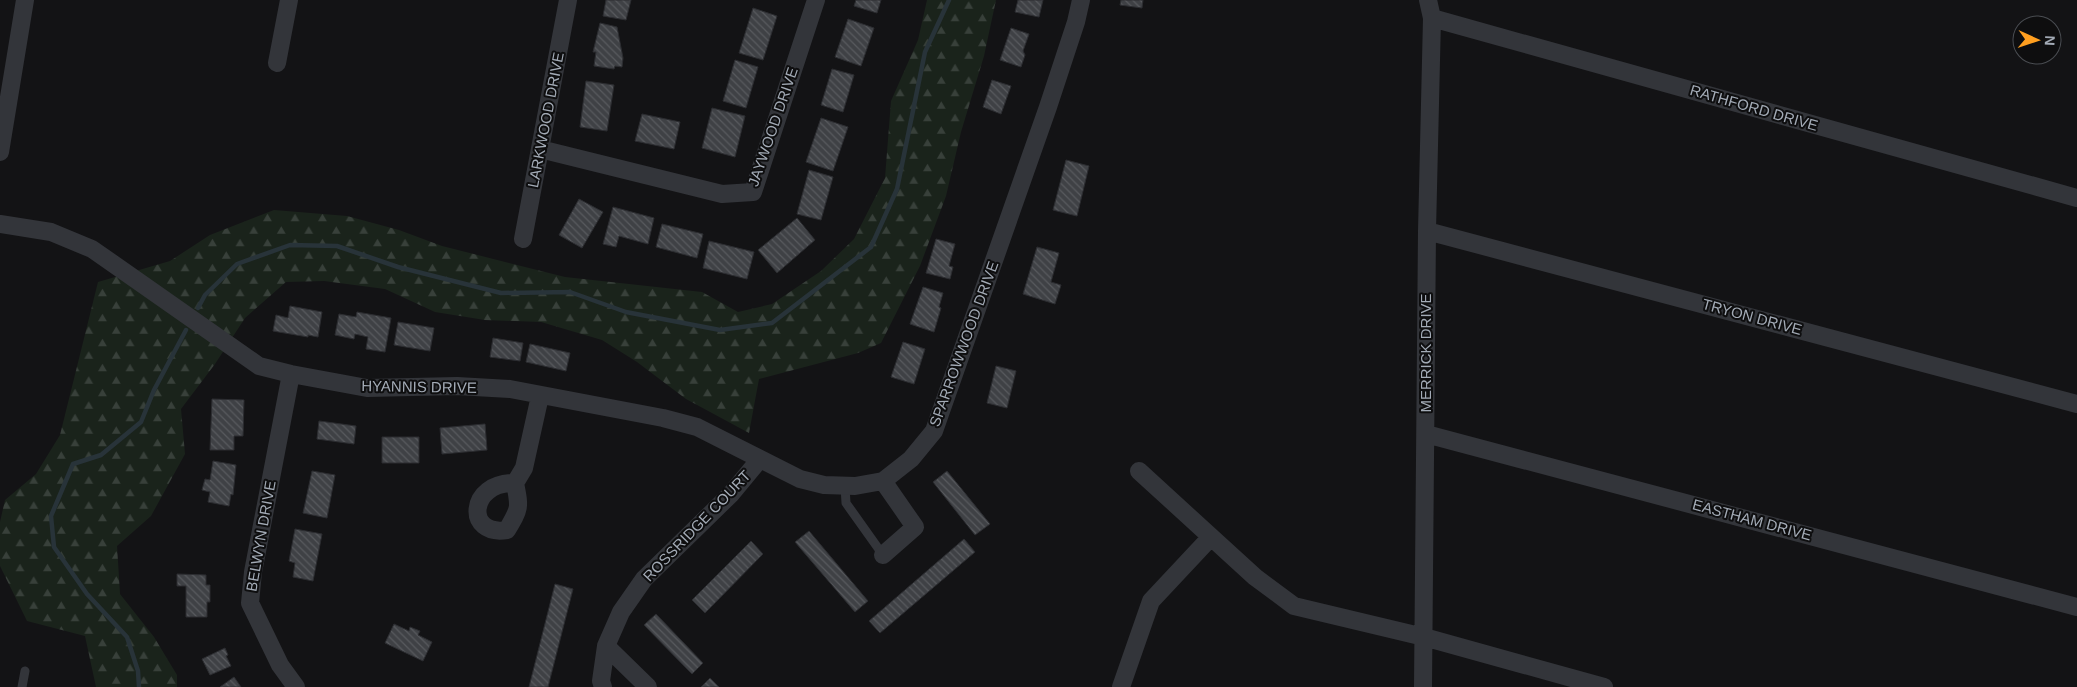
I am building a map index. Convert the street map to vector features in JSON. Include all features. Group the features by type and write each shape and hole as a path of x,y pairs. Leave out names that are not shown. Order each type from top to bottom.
{"street":[{"path":"0,152 25,0"},
{"path":"277,63 289,0"},
{"name":"LARKWOOD DRIVE","path":"523,239 568,0"},
{"name":"JAYWOOD DRIVE","path":"540,149 722,194 753,192 816,0"},
{"name":"SPARROWWOOD DRIVE","path":"698,428 800,479 824,485 854,486 883,481 911,459 934,431 1048,107 1076,22 1081,0"},
{"name":"MERRICK DRIVE","path":"1423,687 1427,231 1432,18 1428,0"},
{"name":"MERRICK DRIVE","path":"1432,18 1438,0"},
{"name":"RATHFORD DRIVE","path":"1432,18 2077,198"},
{"name":"HYANNIS DRIVE","path":"0,224 51,232 92,249 259,366 367,388 466,387 510,389 663,418 698,428"},
{"name":"TRYON DRIVE","path":"1427,231 2077,404"},
{"name":"BELWYN DRIVE","path":"291,374 253,572 250,603 280,665 296,687"},
{"path":"515,483 524,468 540,396"},
{"name":"EASTHAM DRIVE","path":"1426,434 2077,607"},
{"name":"ROSSRIDGE COURT","path":"603,687 601,682 606,646 621,612 644,579 731,494 760,459"},
{"path":"1139,471 1210,538 1255,577 1294,606 1424,637 1604,687"},
{"path":"882,555 915,527 883,481"},
{"path":"1122,687 1151,601 1210,538"},
{"path":"606,646 648,687"}],"lane":[{"path":"844,486 846,504 882,555"},
{"path":"22,687 25,671"}],"green space":[{"path":"927,0 996,0 984,56 961,132 946,196 920,266 881,343 858,353 759,379 749,433 686,399 637,362 602,340 541,322 485,320 435,312 385,289 324,281 286,282 245,318 215,364 181,409 185,454 151,516 117,546 120,594 154,637 177,675 177,687 96,687 85,636 27,621 0,566 0,522 5,500 36,474 60,435 98,282 170,261 210,235 274,210 347,216 399,230 442,246 565,277 702,292 738,312 772,304 821,271 854,239 885,178 891,101 918,40"}],"building":[{"path":"606,0 631,0 626,20 603,16"},
{"path":"856,0 881,0 877,13 854,6"},
{"path":"1018,0 1043,0 1039,17 1015,12"},
{"path":"1121,0 1143,0 1142,8 1120,5"},
{"path":"753,8 777,16 763,60 739,53"},
{"path":"848,19 874,28 861,66 835,57"},
{"path":"600,23 617,27 623,58 622,67 615,66 614,69 594,66 596,52 593,52"},
{"path":"1011,28 1029,34 1023,51 1025,55 1021,67 1000,60"},
{"path":"735,60 758,67 746,108 723,101"},
{"path":"832,69 854,75 843,112 821,105"},
{"path":"992,80 1011,86 1001,114 983,107"},
{"path":"586,81 614,85 607,131 580,127"},
{"path":"712,108 745,116 735,157 702,148"},
{"path":"642,114 680,122 674,149 635,141"},
{"path":"821,118 848,127 833,171 806,162"},
{"path":"1066,160 1089,166 1077,216 1053,210"},
{"path":"809,170 833,177 821,220 797,214"},
{"path":"579,199 603,212 582,248 559,235"},
{"path":"613,207 654,218 648,244 619,236 616,247 603,244"},
{"path":"797,218 815,240 777,273 758,250"},
{"path":"662,224 703,234 697,258 656,247"},
{"path":"936,239 955,244 949,266 953,267 950,279 926,273"},
{"path":"709,241 754,252 747,279 703,268"},
{"path":"1037,247 1059,253 1051,282 1061,285 1055,304 1023,294"},
{"path":"923,287 943,293 934,332 910,324"},
{"path":"290,306 322,312 318,337 273,331 276,315 288,318"},
{"path":"357,312 391,318 385,352 366,349 368,337 355,334 354,339 335,335 339,314 356,317"},
{"path":"398,322 434,328 430,351 394,345"},
{"path":"493,338 523,343 520,361 490,357"},
{"path":"903,342 925,349 914,384 891,377"},
{"path":"530,344 570,353 566,371 526,362"},
{"path":"996,366 1016,371 1007,408 987,403"},
{"path":"212,399 244,400 243,436 234,436 234,450 210,450"},
{"path":"319,421 356,426 354,444 317,439"},
{"path":"485,424 487,450 442,454 440,428"},
{"path":"382,437 419,437 419,463 382,463"},
{"path":"213,461 236,465 233,495 231,494 229,506 208,502 210,492 202,490 205,479 210,480"},
{"path":"312,471 335,475 327,518 303,513"},
{"path":"947,471 990,524 975,535 933,482"},
{"path":"295,529 322,534 313,581 293,577 295,563 289,561"},
{"path":"809,531 868,601 855,612 795,542"},
{"path":"964,539 975,552 880,633 869,621"},
{"path":"751,541 763,554 705,613 692,600"},
{"path":"177,574 206,575 206,585 210,585 210,602 207,602 207,617 186,617 186,586 177,586"},
{"path":"555,584 573,589 548,687 529,687"},
{"path":"656,614 703,663 692,674 644,625"},
{"path":"394,624 409,631 410,627 420,631 418,635 432,642 423,661 385,643"},
{"path":"225,648 228,655 226,656 231,666 210,675 202,659"},
{"path":"234,677 241,687 220,687"},
{"path":"710,678 719,687 701,687"}],"waterway":[{"path":"198,308 205,295 237,264 290,245 337,246 398,267 501,293 570,292 626,312 720,330 772,323 871,247 897,189 925,52 949,0"},
{"path":"139,687 138,671 127,637 87,594 54,547 51,516 73,464 101,455 141,422 154,390 186,330"}]}
